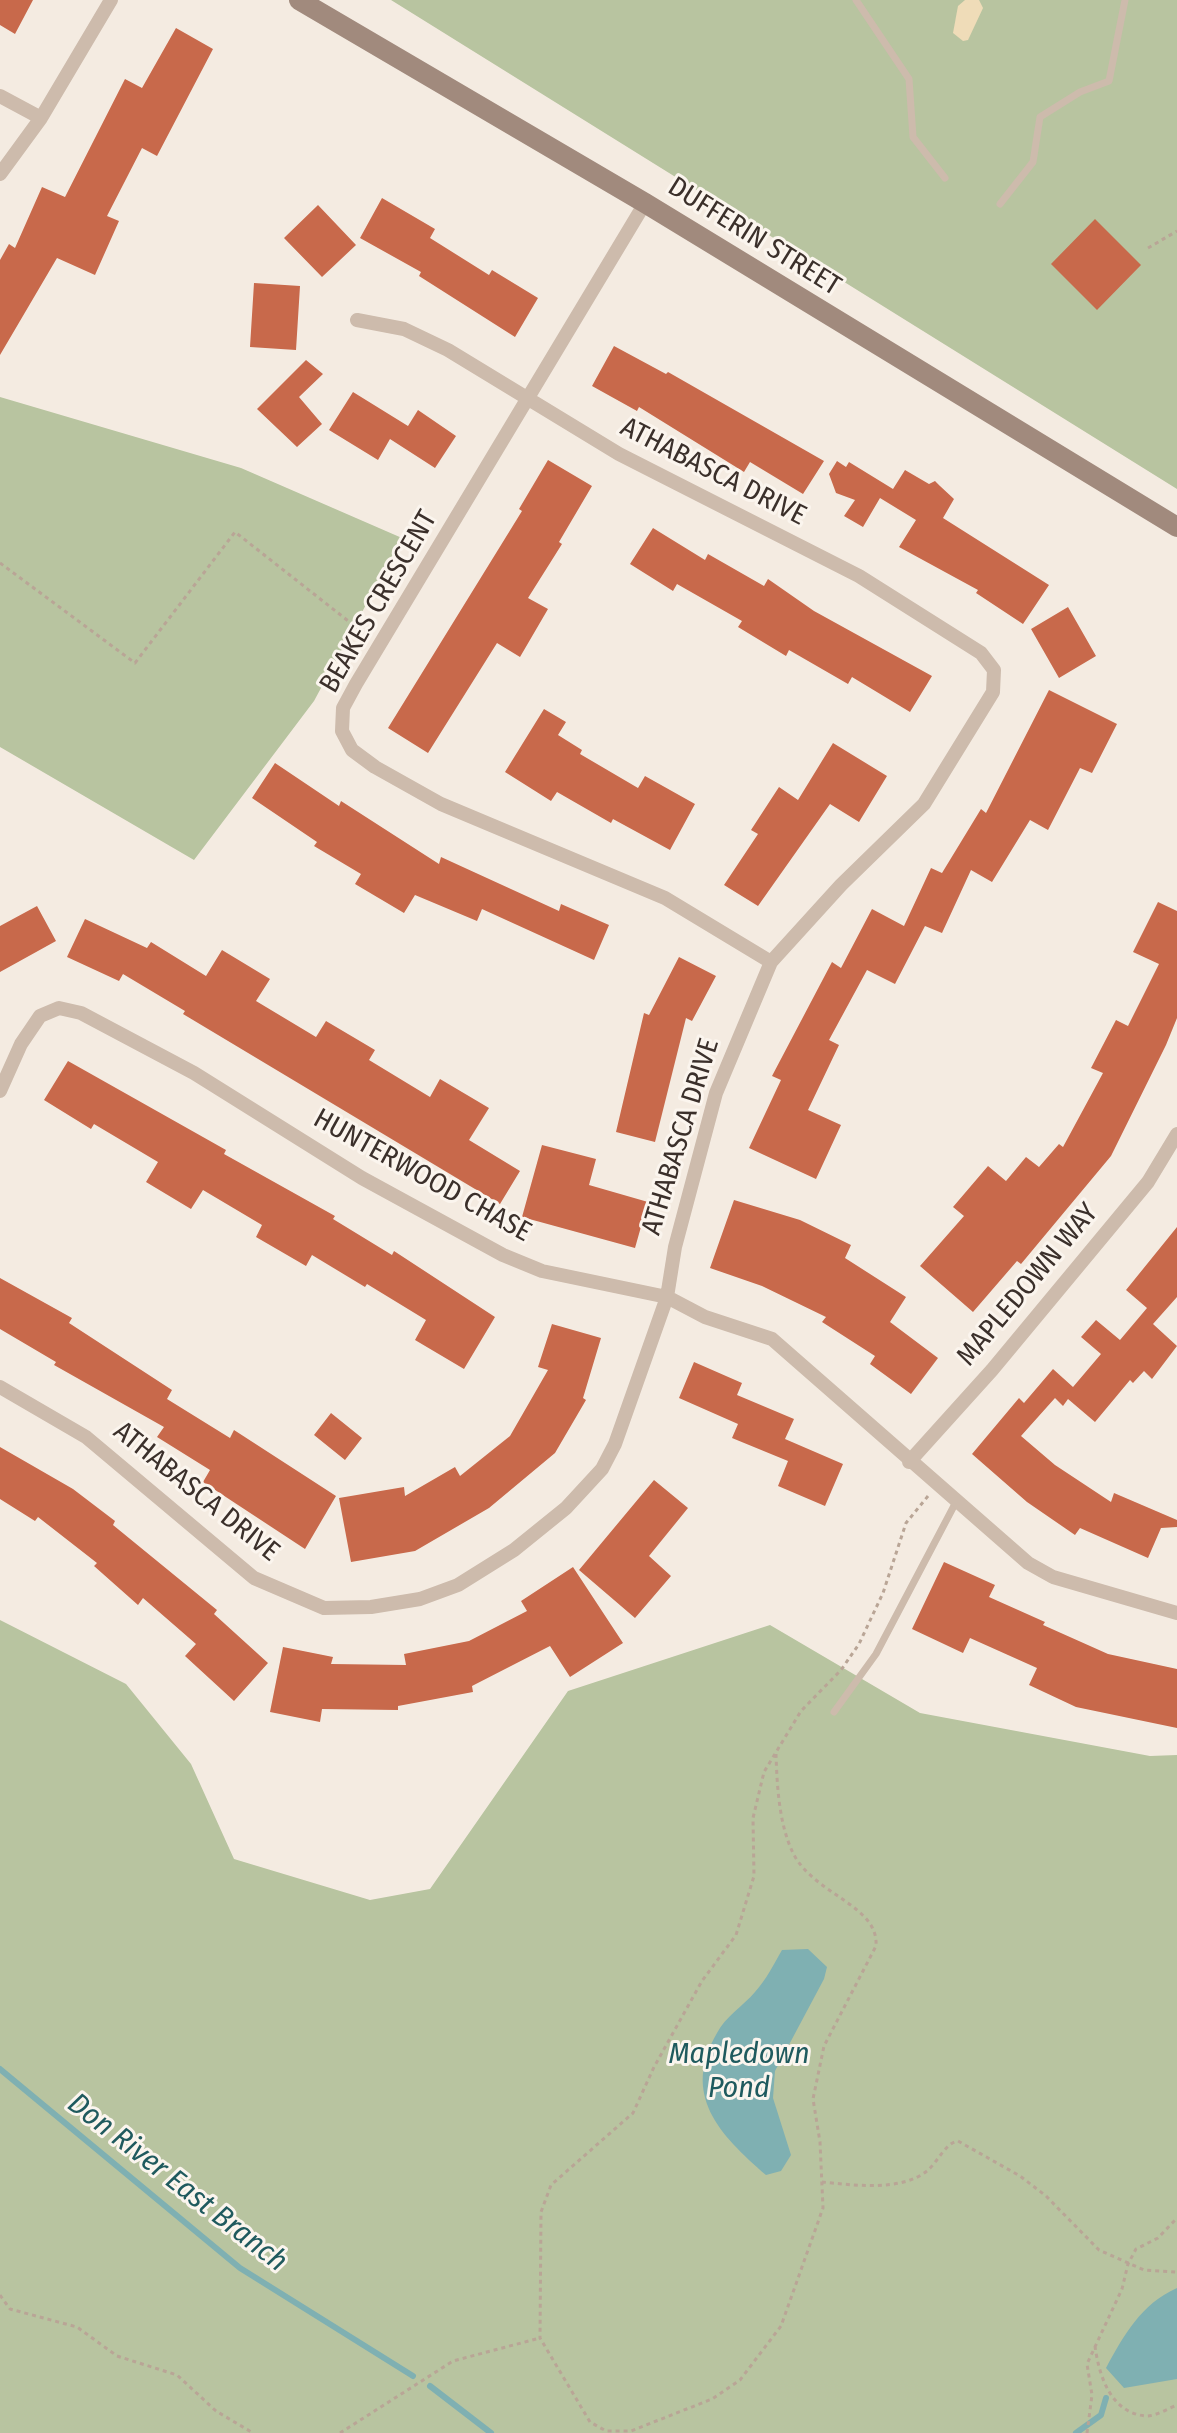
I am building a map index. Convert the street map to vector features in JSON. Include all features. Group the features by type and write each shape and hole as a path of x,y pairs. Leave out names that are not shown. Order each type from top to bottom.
{"main road":[{"name":"DUFFERIN STREET","path":"299,0 645,203 1177,527"}],"street":[{"path":"0,174 41,118 111,0"},
{"path":"0,96 41,118"},
{"name":"BEAKES CRESCENT","path":"645,203 531,399 356,684 343,708 342,731 352,750 441,804 651,891 724,931 771,962"},
{"name":"ATHABASCA DRIVE","path":"0,1387 86,1437 254,1578 324,1608 371,1607 420,1599 458,1585 514,1550 566,1508 602,1469 615,1444 667,1297 675,1247 716,1093 771,962 841,885 924,804 993,692 994,670 960,638 859,576 679,487 448,350 404,329 357,320"},
{"name":"HUNTERWOOD CHASE","path":"0,1091 21,1044 40,1016 59,1008 81,1013 194,1073 362,1178 503,1255 542,1271 667,1297 705,1317 772,1339 1016,1553 1053,1577 1177,1613"},
{"name":"MAPLEDOWN WAY","path":"909,1462 992,1370 1148,1182 1177,1134"}],"lane":[{"path":"856,0 909,79 913,137 945,178"},
{"path":"1000,204 1033,162 1040,117 1080,92 1109,81 1125,0"},
{"path":"834,1712 876,1654 957,1500"}],"path":[{"path":"1148,248 1177,231"},
{"path":"0,563 135,663 235,532 361,631"},
{"path":"776,1754 781,1807 793,1852 812,1881 871,1920 877,1931 876,1946 824,2046 813,2099 820,2142 823,2208 781,2326 740,2380 712,2399 631,2431 606,2431 590,2422 540,2338 541,2212 551,2185 633,2113 654,2067 702,1981 736,1935 754,1876 753,1818 764,1772 801,1711 841,1670 859,1644 883,1593 906,1523 939,1485"},
{"path":"822,2182 874,2186 907,2179 925,2173 949,2144 958,2141 1020,2176 1046,2196 1099,2250 1144,2270 1177,2272"},
{"path":"1087,2433 1092,2395 1087,2364 1122,2289 1128,2264 1136,2249 1158,2238 1177,2218"},
{"path":"0,2295 10,2309 77,2327 117,2356 177,2375 216,2411 253,2433"},
{"path":"340,2433 453,2361 540,2338"},
{"path":"1095,2346 1099,2374 1119,2407 1149,2416 1177,2405"}],"green space":[{"path":"391,0 1177,0 1177,489"},
{"path":"0,397 241,468 402,538 314,701 194,860 0,747"},
{"path":"0,1620 126,1684 191,1764 234,1859 370,1900 430,1889 568,1691 770,1625 920,1713 1150,1756 1177,1755 1177,2433 0,2433"}],"sand":[{"path":"965,0 979,0 983,8 968,40 963,41 953,33 958,6"}],"water":[{"name":"Mapledown Pond","path":"808,1949 827,1967 824,1979 775,2071 773,2098 791,2155 781,2171 766,2175 720,2128 704,2094 703,2076 707,2055 720,2027 759,1987 782,1950"},
{"path":"1177,2288 1177,2379 1124,2388 1106,2368 1143,2312"}],"building":[{"path":"0,0 33,0 15,34 0,25"},
{"path":"176,28 213,49 157,156 142,148 107,216 119,221 95,275 57,258 0,355 0,260 9,244 15,248 42,187 65,197 125,79 142,88"},
{"path":"382,198 435,229 430,238 489,275 492,270 538,298 515,337 419,276 421,272 360,238"},
{"path":"318,205 356,245 322,277 284,238"},
{"path":"1095,219 1141,265 1097,310 1051,264"},
{"path":"254,283 300,286 296,350 250,347"},
{"path":"614,346 666,374 668,372 824,461 803,494 750,462 744,472 639,407 637,411 592,386"},
{"path":"306,360 323,374 299,397 322,424 297,447 257,409"},
{"path":"353,392 408,426 418,410 456,436 435,468 390,439 378,460 329,430"},
{"path":"548,460 592,486 559,542 562,544 528,598 548,609 520,657 497,643 428,753 388,728 522,511 519,509"},
{"path":"837,461 846,467 849,462 893,489 905,470 929,484 935,481 954,499 943,518 1049,585 1023,624 976,593 978,590 899,547 916,520 880,498 863,527 844,516 855,500 836,493 829,474"},
{"path":"653,528 705,560 708,554 764,586 768,579 814,611 932,676 910,712 852,677 848,684 789,650 786,656 738,627 742,621 677,584 673,591 630,564"},
{"path":"1068,607 1096,656 1059,678 1031,629"},
{"path":"1049,690 1117,724 1092,773 1080,768 1048,830 1030,820 992,882 971,870 942,933 925,926 895,984 867,970 829,1040 839,1045 808,1110 841,1125 816,1179 749,1148 781,1080 772,1076 832,962 841,968 872,909 904,926 931,868 942,873 981,809 986,813"},
{"path":"544,709 566,722 558,735 582,750 580,754 638,788 645,776 695,804 670,850 613,819 611,823 557,792 551,801 505,772"},
{"path":"833,743 887,776 859,822 830,804 758,906 724,885 758,834 751,830 779,787 798,800"},
{"path":"275,763 339,806 341,801 439,864 441,857 559,911 561,904 609,925 594,960 482,909 477,921 415,895 404,913 355,884 361,874 314,846 317,842 252,798"},
{"path":"1158,902 1177,911 1177,1018 1166,1045 1111,1156 1021,1264 1017,1261 973,1312 920,1266 964,1216 953,1207 988,1166 1006,1181 1026,1157 1039,1167 1059,1144 1063,1147 1103,1073 1091,1068 1116,1020 1128,1026 1159,964 1133,952"},
{"path":"37,906 56,941 0,972 0,926"},
{"path":"85,919 147,948 151,942 206,976 222,950 270,979 256,1001 316,1037 326,1021 375,1050 369,1060 430,1097 440,1079 489,1108 469,1140 520,1171 500,1204 183,1014 185,1011 123,974 119,981 67,957"},
{"path":"679,957 716,976 692,1021 686,1018 655,1142 616,1132 644,1013 649,1015"},
{"path":"68,1061 226,1150 224,1154 335,1216 333,1219 392,1255 394,1251 495,1317 464,1369 415,1340 426,1320 367,1284 365,1287 312,1255 306,1266 256,1237 262,1225 203,1190 191,1209 146,1182 158,1162 94,1124 91,1129 44,1100"},
{"path":"542,1145 596,1159 589,1185 648,1202 635,1248 522,1217"},
{"path":"734,1200 800,1220 851,1245 845,1258 906,1297 890,1322 938,1358 911,1394 870,1364 875,1356 822,1322 826,1317 762,1286 710,1268"},
{"path":"1177,1227 1177,1297 1153,1324 1177,1346 1152,1379 1144,1371 1133,1383 1130,1380 1095,1422 1068,1399 1063,1406 1055,1398 1021,1436 1055,1465 1111,1502 1114,1493 1177,1520 1177,1527 1161,1528 1148,1558 1080,1528 1075,1535 1027,1502 972,1454 1019,1398 1024,1403 1053,1369 1073,1387 1101,1354 1081,1337 1096,1320 1120,1340 1147,1308 1126,1290"},
{"path":"0,1278 72,1318 69,1323 172,1390 167,1399 230,1438 234,1430 336,1496 305,1549 203,1482 210,1470 157,1437 164,1427 54,1365 56,1362 0,1329"},
{"path":"552,1324 601,1338 583,1398 586,1400 555,1453 489,1508 415,1551 351,1562 339,1498 404,1487 405,1496 455,1467 460,1476 510,1436 548,1370 538,1367"},
{"path":"694,1362 742,1383 737,1395 794,1419 785,1439 843,1464 825,1506 778,1486 788,1461 732,1438 738,1424 679,1398"},
{"path":"331,1413 362,1438 345,1460 314,1435"},
{"path":"0,1447 73,1489 115,1521 113,1525 217,1610 214,1614 268,1663 234,1701 185,1656 196,1644 143,1598 138,1605 94,1566 97,1563 38,1517 35,1521 0,1499"},
{"path":"654,1480 688,1508 649,1556 671,1576 635,1618 579,1570"},
{"path":"944,1562 995,1585 989,1597 1045,1622 1043,1625 1108,1654 1177,1669 1177,1728 1076,1707 1029,1685 1037,1668 970,1638 963,1653 912,1629"},
{"path":"573,1567 623,1643 570,1677 550,1646 472,1686 473,1692 398,1706 398,1710 322,1709 320,1722 270,1712 283,1647 333,1657 331,1664 406,1665 404,1654 469,1641 527,1611 521,1601"}],"waterway":[{"name":"Don River East Branch","path":"0,2069 240,2268 413,2376"},
{"name":"Don River East Branch","path":"430,2386 491,2433"},
{"name":"Don River East Branch","path":"1076,2433 1101,2415 1106,2398"}]}
